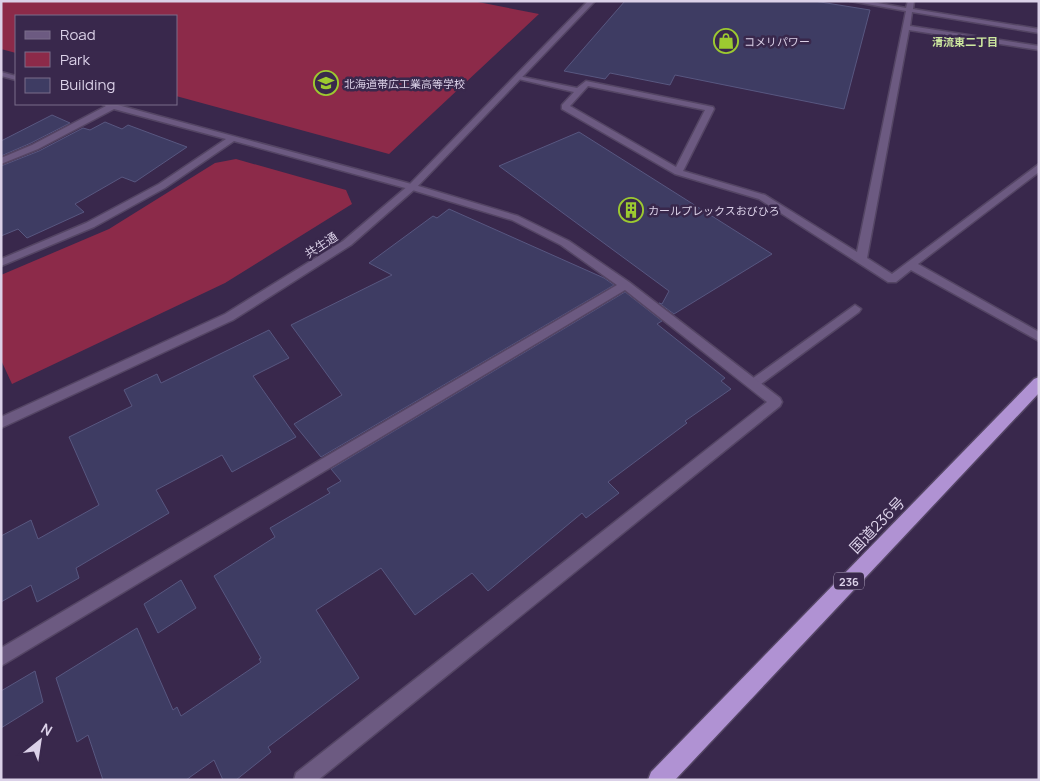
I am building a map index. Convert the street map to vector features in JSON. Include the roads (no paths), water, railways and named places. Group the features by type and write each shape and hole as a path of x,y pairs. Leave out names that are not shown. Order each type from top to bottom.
{"highway":[{"name":"国道236号","path":"659,780 1039,383"}],"street":[{"name":"共生通","path":"1,423 229,317 348,243 412,187 592,1"},
{"path":"853,1 910,6 1039,31"},
{"path":"861,260 910,6"},
{"path":"906,27 1039,48"},
{"path":"518,78 579,91"},
{"path":"678,172 710,109 586,83 565,107 678,172 762,197 892,279 1038,168"},
{"path":"1,161 35,147 110,105 412,187 515,218 565,242 625,285 776,402 303,780"},
{"path":"1,263 90,225 162,186 233,138"},
{"path":"911,265 1039,337"},
{"path":"1,658 625,285"},
{"path":"752,384 855,309"}],"place":[{"name":"コメリパワー","path":"726,41"},
{"name":"北海道帯広工業高等学校","path":"326,83"},
{"name":"カールプレックスおびひろ","path":"631,210"}],"district":[{"name":"清流東二丁目","path":"965,41"}]}
